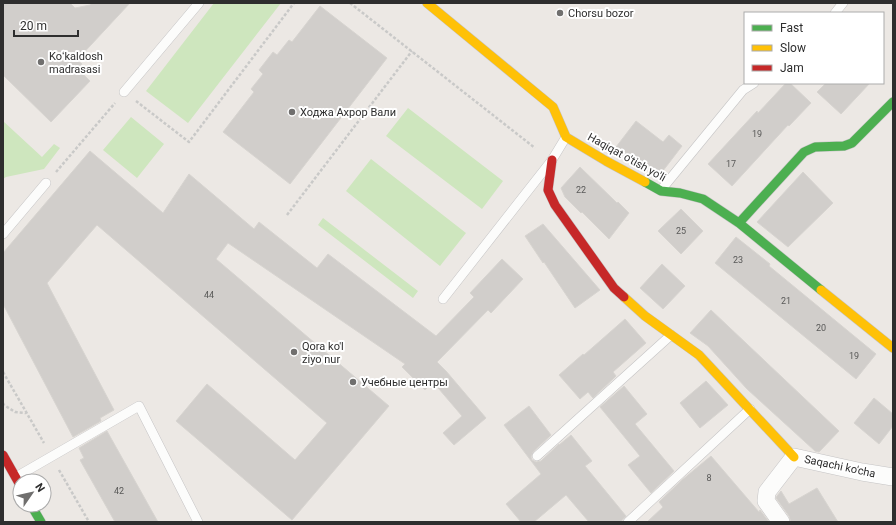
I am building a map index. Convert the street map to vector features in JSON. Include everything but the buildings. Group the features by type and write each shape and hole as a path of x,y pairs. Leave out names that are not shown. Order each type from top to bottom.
{"street":[{"path":"427,3 553,107 566,137"},
{"path":"739,223 804,152 815,147 844,146 852,142 893,102"},
{"name":"Haqiqat o'tish yo'li","path":"566,137 661,191 680,193 702,199 739,223 893,348"},
{"path":"552,160 548,190 555,205 614,288 645,316 699,355 794,457"},
{"path":"3,455 13,473"},
{"name":"Saqachi ko'cha","path":"781,522 766,501 767,492 794,457 862,472 893,477"},
{"path":"3,461 12,473"},
{"path":"36,513 41,522"}],"lane":[{"path":"124,92 199,3"},
{"path":"836,12 843,3"},
{"path":"661,191 743,90 752,84"},
{"path":"443,299 552,160 566,137"},
{"path":"3,234 46,183"},
{"path":"537,456 671,335"},
{"path":"31,473 138,406 198,522"},
{"path":"628,522 750,409"}],"path":[{"path":"46,183 124,92 189,142 294,3"},
{"path":"350,3 552,160"},
{"path":"287,215 412,51"},
{"path":"3,372 27,413 15,412 3,403"}],"green space":[{"path":"214,3 281,3 188,123 146,91"},
{"path":"408,108 503,181 482,209 386,136"},
{"path":"131,117 164,144 137,178 103,150"},
{"path":"3,121 42,157 54,144 60,148 44,169 6,177 3,179"},
{"path":"371,159 466,233 440,266 346,191"},
{"path":"323,218 418,291 413,298 318,225"}],"traffic: fast":[{"path":"739,223 804,152 815,147 844,146 852,143 893,102"},
{"path":"645,182 661,191 680,193 703,199 739,223 821,290"},
{"path":"36,513 41,522"}],"traffic: slow":[{"path":"427,3 553,107 566,137 645,182"},
{"path":"821,290 893,348"},
{"path":"624,297 645,316 699,355 794,457"}],"traffic: jam":[{"path":"552,160 548,190 555,205 614,288 624,297"},
{"path":"3,455 13,473"}],"place":[{"name":"Chorsu bozor","path":"560,13"},
{"name":"Koʻkaldosh madrasasi","path":"41,62"},
{"name":"Ходжа Ахрор Вали","path":"292,112"},
{"name":"Qora ko'l ziyo nur","path":"294,352"},
{"name":"Учебные центры","path":"353,382"}]}
